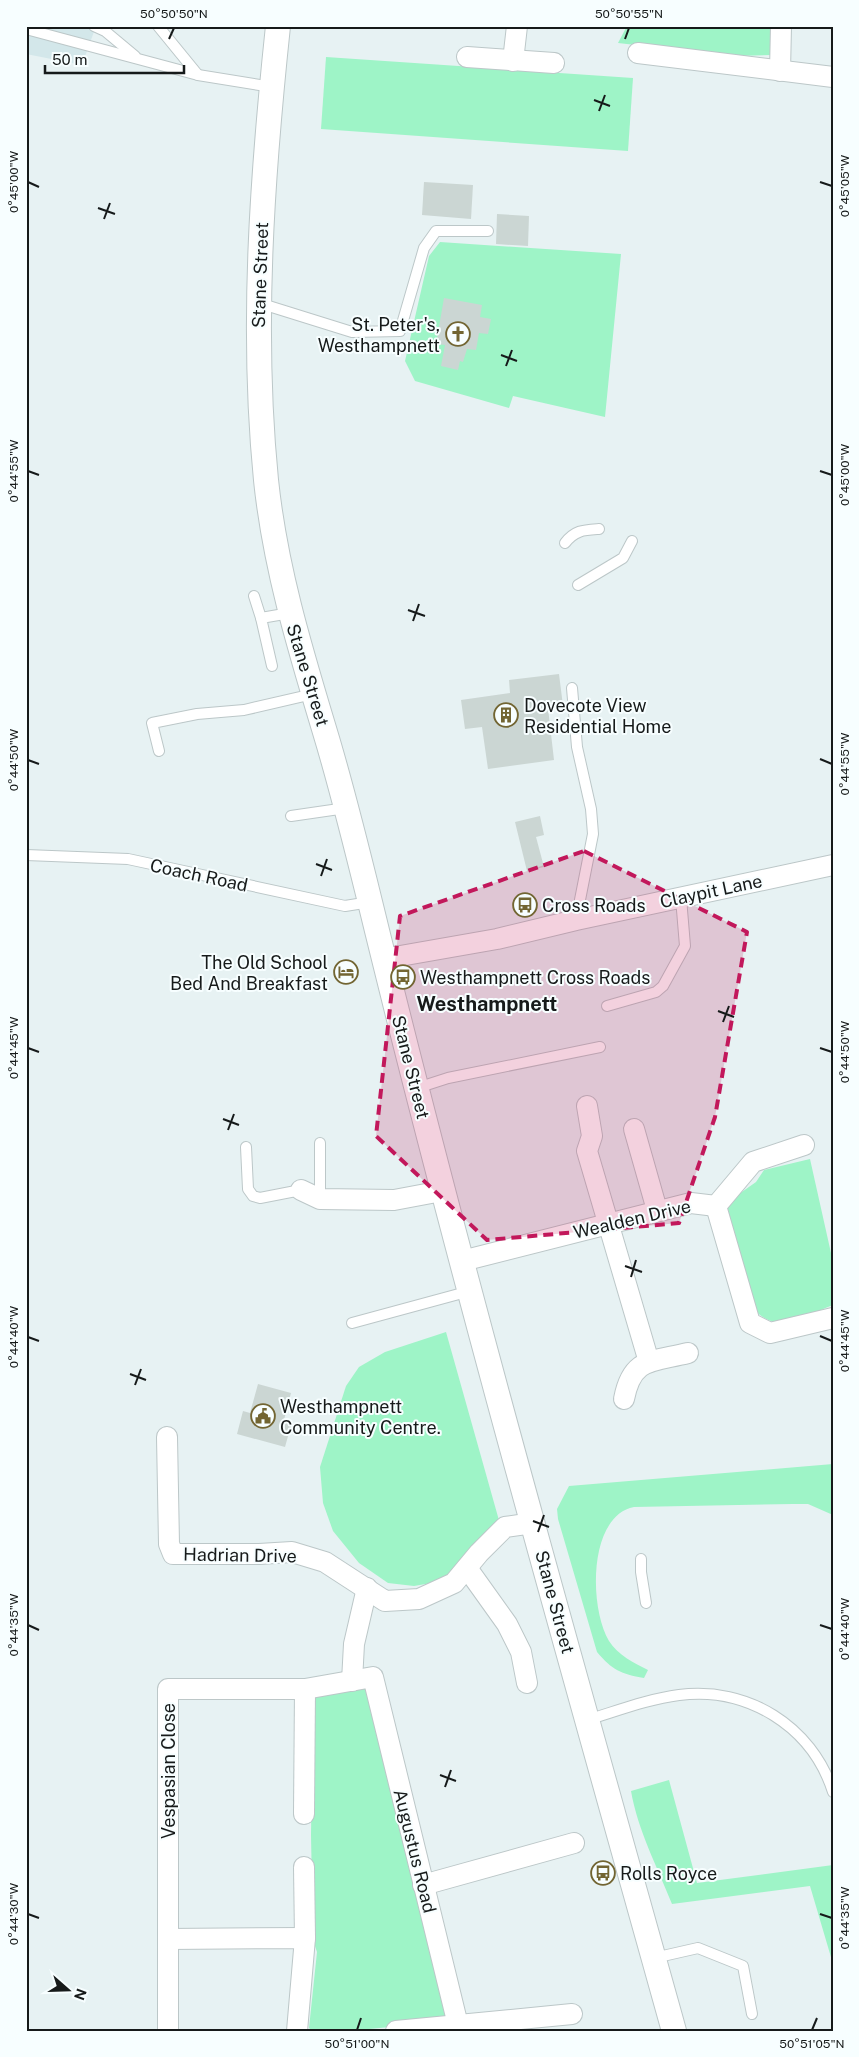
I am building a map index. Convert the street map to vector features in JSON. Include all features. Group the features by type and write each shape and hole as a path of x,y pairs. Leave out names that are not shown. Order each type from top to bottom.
{"street":[{"name":"Stane Street","path":"278,26 272,87 258,302 259,379 266,484 273,532 290,613 346,808 442,1191 674,2031"},
{"path":"513,61 517,26"},
{"path":"780,71 781,26"},
{"path":"638,53 710,60 833,77"},
{"path":"467,57 554,64"},
{"name":"Claypit Lane","path":"383,959 497,939 576,920 833,865"},
{"path":"587,1106 592,1136 587,1151 649,1362"},
{"name":"Wealden Drive","path":"634,1129 657,1210"},
{"path":"716,1206 753,1162 804,1145"},
{"path":"301,1190 320,1199 394,1200 442,1191"},
{"name":"Wealden Drive","path":"462,1261 657,1210 691,1203 716,1206 750,1323 770,1333 833,1318"},
{"path":"624,1399 627,1382 635,1369 649,1362 688,1353"},
{"name":"Hadrian Drive","path":"167,1437 169,1544 173,1554 292,1552 325,1562 385,1601 418,1599 454,1583 505,1527 533,1523"},
{"path":"467,1568 507,1624 521,1652 527,1683"},
{"path":"352,1681 354,1644 367,1588"},
{"name":"Vespasian Close","path":"168,2031 168,1689 305,1689 373,1677"},
{"name":"Augustus Road","path":"373,1677 458,2025"},
{"path":"304,1814 305,1689"},
{"path":"424,1886 574,1843"},
{"path":"297,2031 305,1938 304,1867"},
{"path":"168,1939 305,1938"},
{"path":"396,2031 572,2014"}],"lane":[{"path":"94,26 105,31 135,57"},
{"path":"158,26 198,75"},
{"path":"26,29 96,50 135,57 198,75 272,87"},
{"path":"258,302 352,332 400,331 424,248 436,231 488,231"},
{"path":"565,543 579,530 599,529"},
{"path":"578,585 624,558 632,541"},
{"path":"254,596 272,666"},
{"path":"261,618 290,613"},
{"path":"572,688 576,747 591,809 593,834 576,920"},
{"path":"159,751 152,723 197,714 244,710 313,694"},
{"path":"291,816 346,808"},
{"name":"Coach Road","path":"26,855 128,859 345,906 370,902"},
{"path":"607,1006 656,992 663,986 685,946 680,898"},
{"path":"416,1088 448,1078 600,1047"},
{"path":"320,1143 320,1199"},
{"path":"246,1147 248,1189 253,1196 260,1198 301,1190"},
{"path":"352,1324 470,1291"},
{"path":"641,1558 641,1572 646,1603"},
{"path":"587,1720 648,1701 680,1694 714,1693 748,1701 776,1715 798,1734 831,1779 833,1792"},
{"path":"654,1958 698,1948 743,1966 752,2014"}],"highlighted area":[{"path":"584,851 747,932 715,1117 679,1223 487,1240 376,1136 400,916"}],"shaded area":[{"path":"26,26 96,26 82,65 26,54"}],"green space":[{"path":"627,26 771,26 771,55 733,56 618,43"},
{"path":"326,57 633,78 628,151 321,129"},
{"path":"440,242 621,254 605,417 513,396 509,408 415,381 405,361 429,256"},
{"path":"810,1159 833,1262 833,1305 790,1322 770,1321 751,1306 726,1215 729,1201 756,1182 764,1170"},
{"path":"446,1332 500,1524 456,1571 437,1582 414,1586 388,1583 359,1563 333,1531 323,1503 320,1467 346,1386 359,1367 385,1352"},
{"path":"833,1464 833,1515 808,1504 634,1507 619,1514 608,1527 601,1545 597,1565 598,1607 602,1626 609,1641 627,1658 648,1670 644,1678 623,1673 607,1663 597,1652 558,1519 557,1509 569,1486"},
{"path":"369,1683 451,2021 349,2031 312,2031 309,2028 317,1952 313,1940 311,1835 313,1694"},
{"path":"669,1780 697,1883 833,1865 833,1964 810,1886 672,1904 643,1834 631,1791"}],"building":[{"path":"424,182 473,185 471,219 422,215"},
{"path":"497,214 529,216 528,246 496,244"},
{"name":"St. Peter's, Westhampnett","path":"444,298 482,305 480,317 491,319 488,334 479,333 476,350 467,349 463,362 460,361 458,370 441,366 445,345 436,344"},
{"name":"Dovecote View Residential Home","path":"559,674 563,706 548,708 554,760 488,769 482,727 465,729 461,700 510,693 509,680"},
{"path":"540,816 544,835 536,837 544,867 527,871 515,822"},
{"name":"Westhampnett Community Centre.","path":"258,1384 291,1393 284,1420 292,1422 285,1447 237,1434 243,1411 250,1413"}],"place":[{"name":"St. Peter's, Westhampnett","path":"458,334"},
{"name":"Dovecote View Residential Home","path":"506,715"},
{"name":"Cross Roads","path":"525,905"},
{"name":"The Old School Bed And Breakfast","path":"346,972"},
{"name":"Westhampnett Cross Roads","path":"403,977"},
{"name":"Westhampnett Community Centre.","path":"263,1416"},
{"name":"Rolls Royce","path":"603,1873"}],"district":[{"name":"Westhampnett","path":"487,1004"}]}
